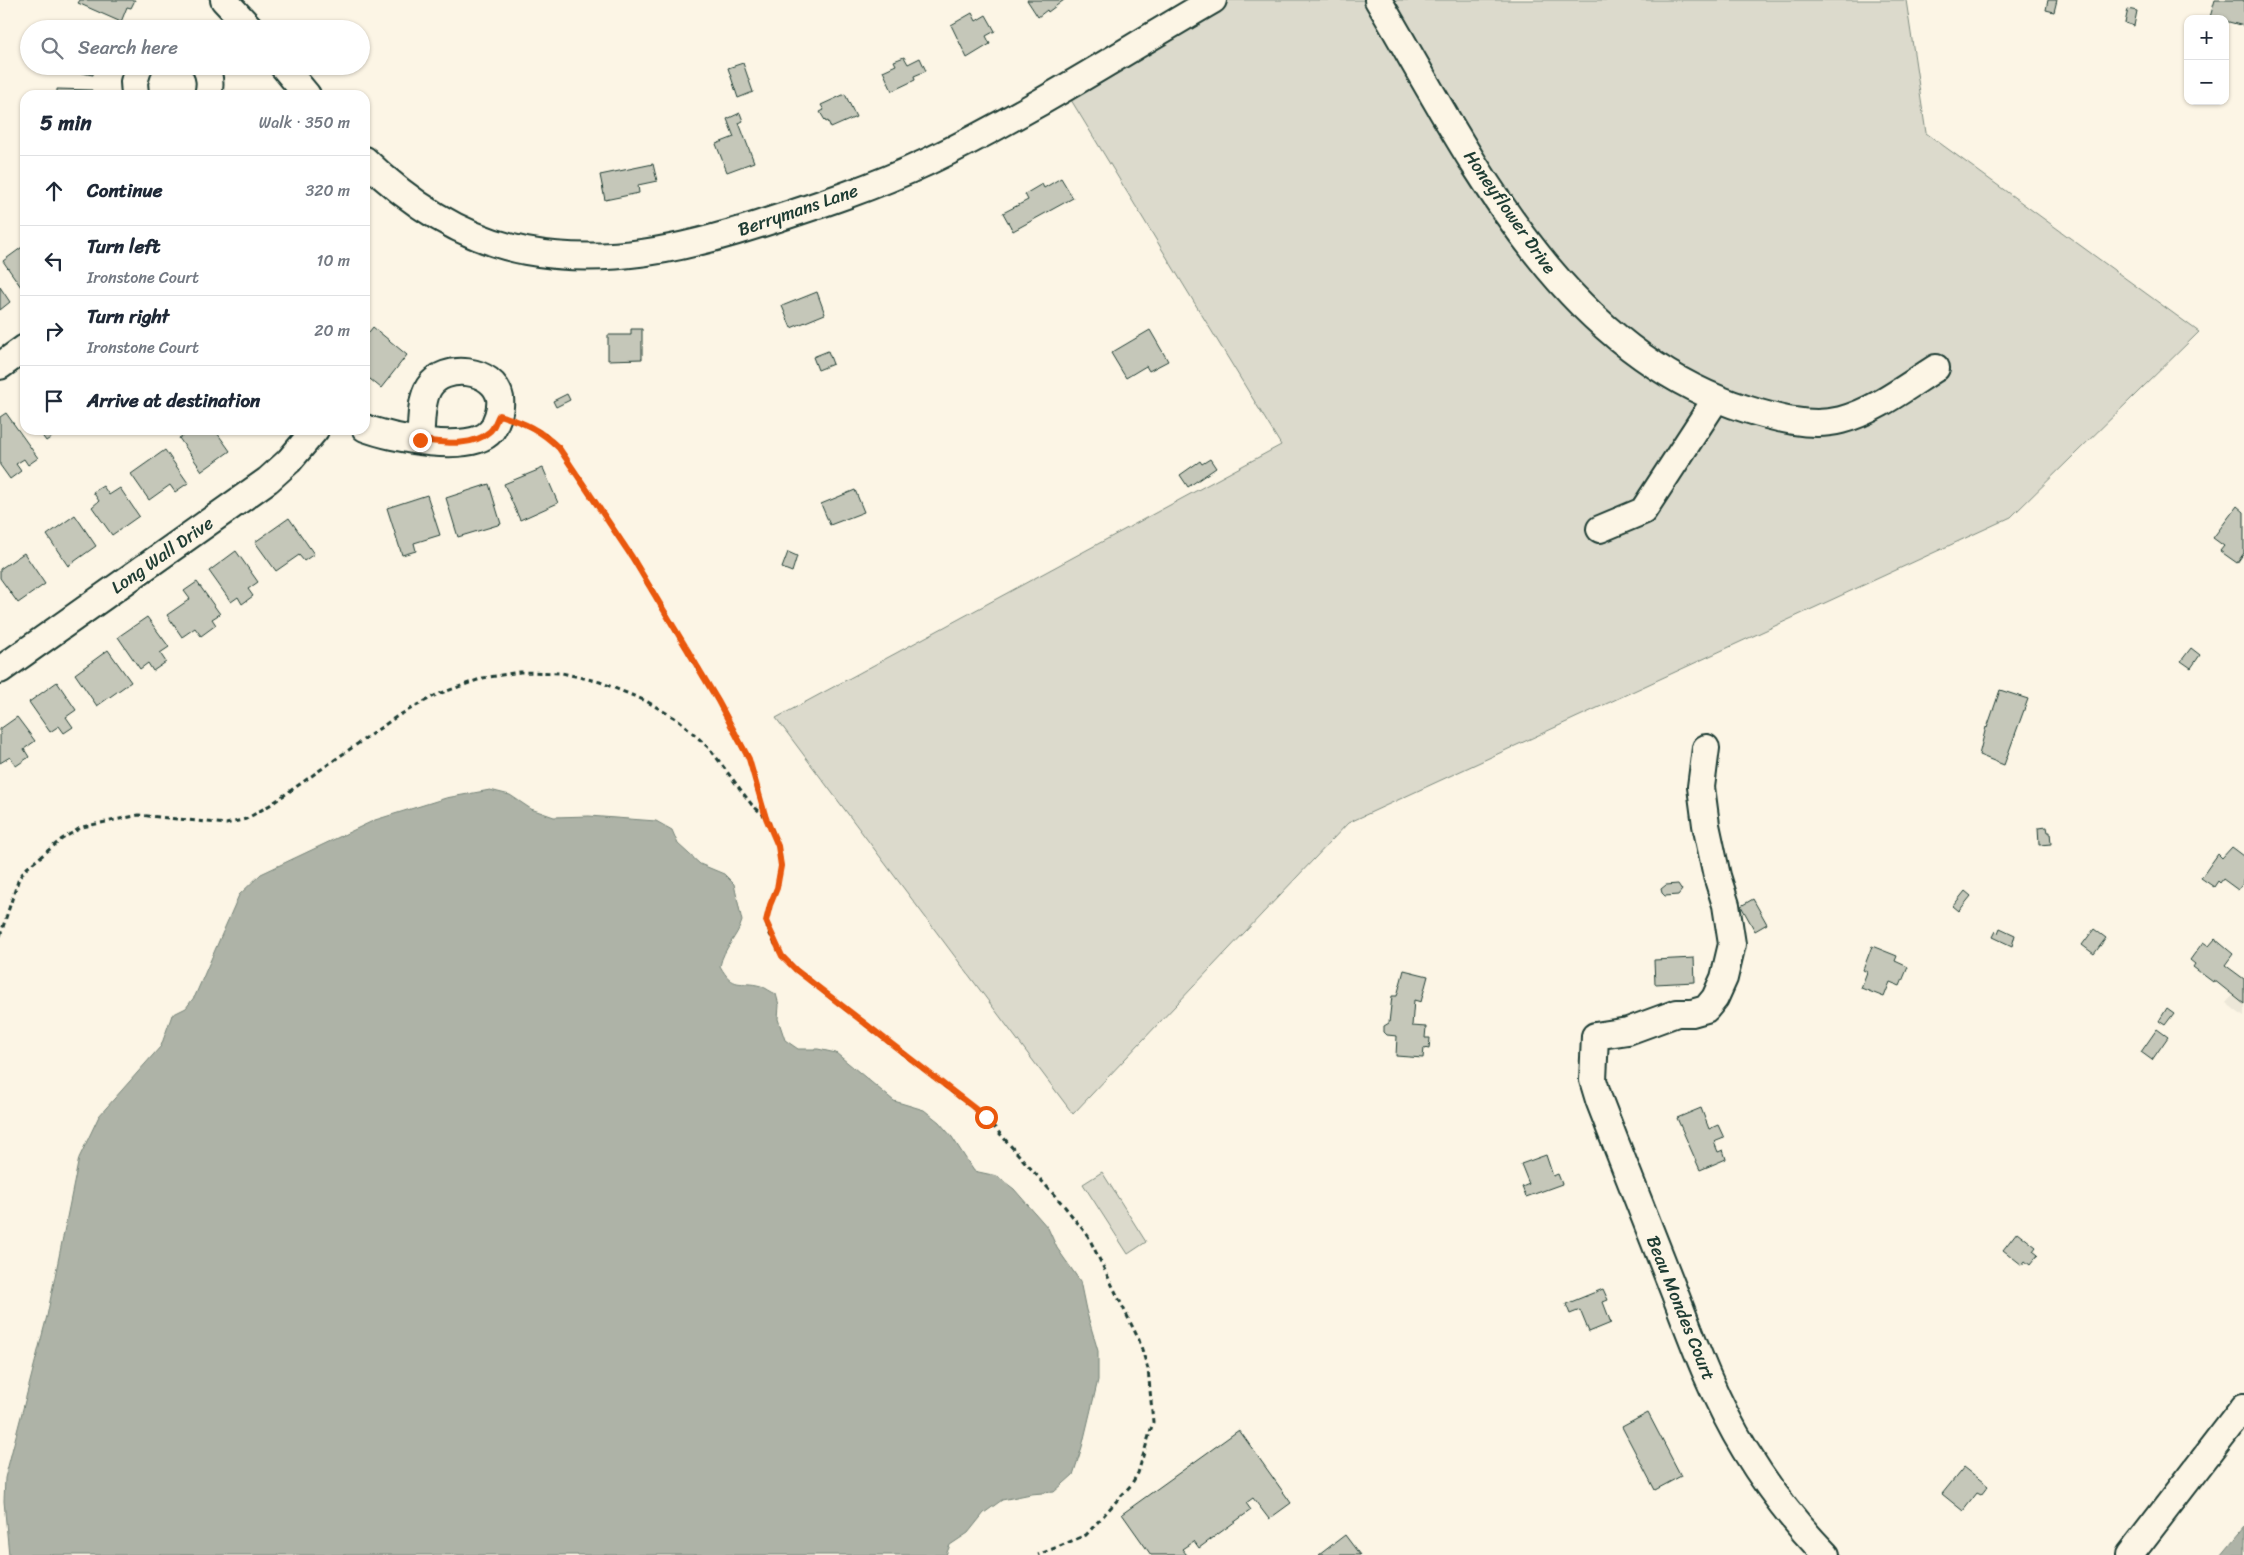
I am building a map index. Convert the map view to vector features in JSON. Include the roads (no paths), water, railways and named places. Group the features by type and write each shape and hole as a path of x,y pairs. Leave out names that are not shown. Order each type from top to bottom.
{"street":[{"path":"224,0 243,20"},
{"name":"Berrymans Lane","path":"370,165 391,186 444,222 472,234 509,246 580,258 660,252 726,235 786,216 926,163 1038,102 1213,0"},
{"name":"Honeyflower Drive","path":"1378,0 1488,184 1540,260 1568,292 1601,324 1643,358 1716,399 1789,420 1814,422 1840,420 1867,411 1936,368"},
{"path":"135,90 136,75"},
{"path":"209,75 209,90"},
{"path":"290,75 303,90"},
{"path":"0,366 20,352"},
{"path":"370,430 385,436 420,440 455,443 476,440 491,432 499,415 500,398 492,383 477,374 462,371 448,374 436,380 429,388 425,399 420,440"},
{"path":"1600,529 1643,511 1716,399"},
{"name":"Long Wall Drive","path":"0,670 268,480 289,461 311,435"},
{"name":"Beau Mondes Court","path":"1706,748 1701,786 1706,825 1726,905 1732,944 1724,978 1715,998 1706,1009 1692,1013 1677,1013 1628,1031 1595,1036 1593,1080 1599,1100 1702,1364 1724,1414 1745,1450 1788,1512 1826,1555"},
{"path":"2130,1555 2244,1407"}]}
